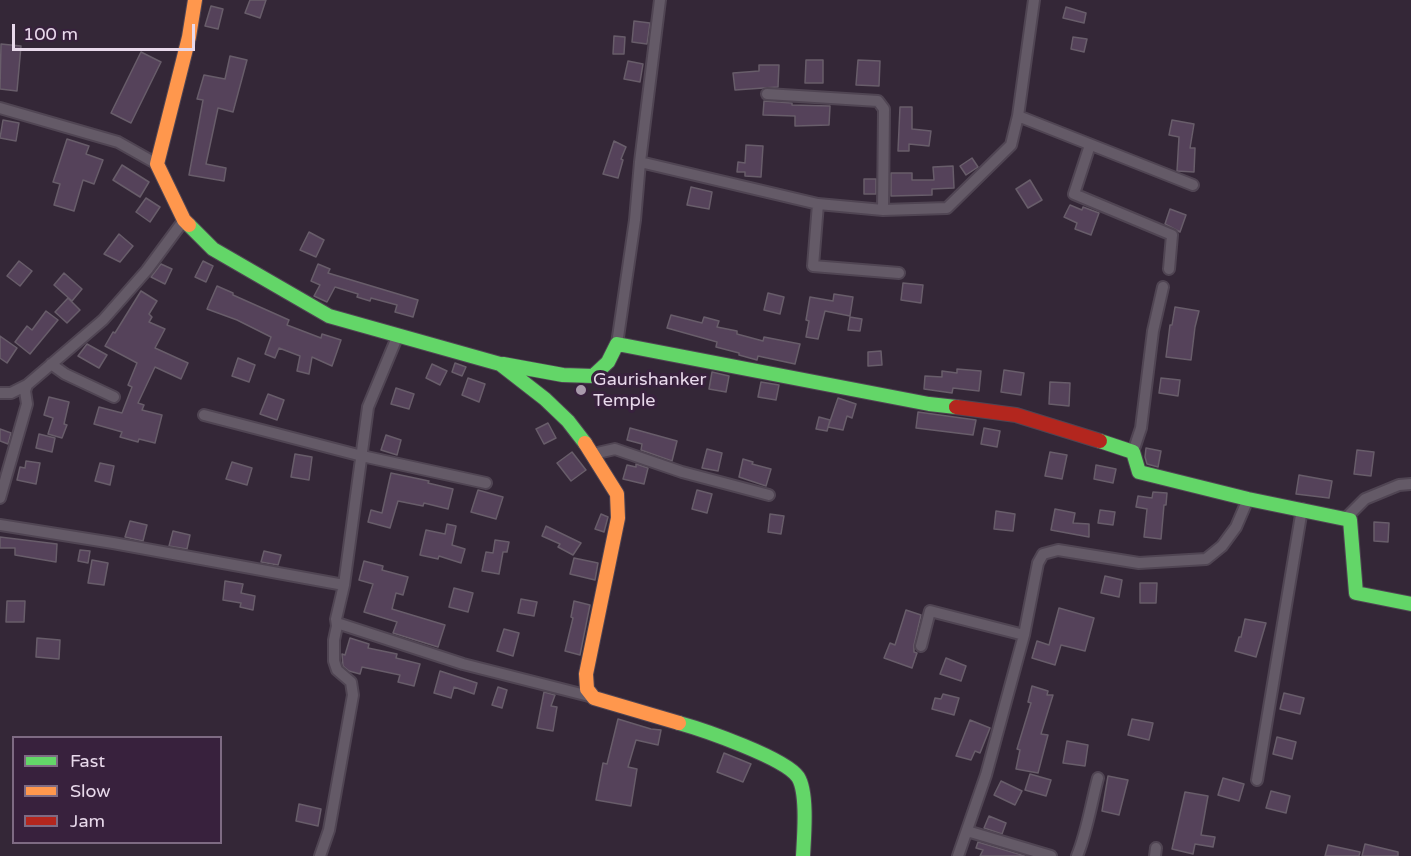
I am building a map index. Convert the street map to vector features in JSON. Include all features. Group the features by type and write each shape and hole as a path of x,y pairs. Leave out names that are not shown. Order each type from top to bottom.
{"street":[{"path":"157,164 189,37 195,0"},
{"path":"0,108 118,142 157,164 184,220 213,249 329,316 500,364 563,375 593,376 608,362 617,344 635,220 660,0"},
{"path":"640,162 819,204 883,210 947,208 1011,145 1018,117 1034,0"},
{"path":"767,94 878,101 884,109 883,210"},
{"path":"1018,117 1193,185"},
{"path":"1090,146 1074,194 1172,235 1168,269"},
{"path":"819,204 813,266 899,273"},
{"path":"0,393 11,393 27,385 103,320 147,270 184,220"},
{"path":"1163,287 1154,331 1141,428 1133,452 1139,472 1248,499 1346,518 1350,520 1356,593 1411,604"},
{"path":"320,856 329,830 352,695 351,682 337,670 334,661 336,620 344,585 368,407 398,335"},
{"path":"617,344 929,404 1016,415 1133,452"},
{"path":"51,364 65,374 114,397"},
{"path":"500,364 546,399 568,421 593,454 617,494 618,518 586,674 587,689 594,698"},
{"path":"0,498 27,404 25,391 27,385"},
{"path":"204,415 362,456 486,483"},
{"path":"593,454 615,449 682,472 769,495"},
{"path":"1346,518 1365,499 1400,485 1411,484"},
{"path":"958,856 986,775 1024,635 1038,563 1043,554 1058,550 1139,563 1206,559 1222,546 1236,527 1248,499"},
{"path":"1257,780 1302,509"},
{"path":"0,525 344,585"},
{"path":"921,646 930,611 1024,635"},
{"path":"337,623 463,664 594,698 710,732 788,767 800,779 805,811 803,856"},
{"path":"1077,856 1098,778"},
{"path":"967,831 1030,853 1051,856"}],"building":[{"path":"250,0 266,0 260,18 245,13"},
{"path":"211,6 223,9 218,29 205,26"},
{"path":"1066,7 1086,13 1084,23 1063,18"},
{"path":"634,21 650,23 647,44 632,42"},
{"path":"614,36 625,37 624,54 613,54"},
{"path":"1073,37 1087,39 1084,52 1071,49"},
{"path":"1,44 21,46 17,91 0,89"},
{"path":"141,52 161,62 131,123 111,113"},
{"path":"230,56 247,60 233,112 218,108 206,164 226,168 224,181 189,175 203,100 197,99 204,75 225,79"},
{"path":"806,60 823,60 823,83 805,83"},
{"path":"858,60 880,61 879,86 856,85"},
{"path":"628,61 643,64 640,82 624,79"},
{"path":"759,65 779,65 778,87 735,90 733,73 759,71"},
{"path":"764,101 792,103 792,105 830,106 829,125 795,126 795,116 763,115"},
{"path":"900,107 912,107 912,129 931,131 929,146 909,144 909,151 898,151"},
{"path":"3,120 19,123 16,141 0,138"},
{"path":"1172,120 1194,124 1190,148 1195,148 1194,172 1177,171 1179,137 1169,135"},
{"path":"67,139 89,146 86,154 103,160 94,184 83,180 74,211 54,205 60,184 53,182"},
{"path":"614,141 626,147 621,159 623,160 618,178 603,174"},
{"path":"746,145 763,146 761,177 745,176 745,172 737,172 738,162 745,163"},
{"path":"972,158 978,167 966,175 960,166"},
{"path":"122,165 149,182 140,197 113,180"},
{"path":"953,166 954,188 932,189 932,195 891,196 891,173 912,173 912,180 934,180 933,167"},
{"path":"864,179 876,179 876,194 864,194"},
{"path":"1030,180 1042,200 1028,208 1016,189"},
{"path":"691,187 712,192 709,209 687,205"},
{"path":"146,198 160,207 150,222 136,212"},
{"path":"1070,205 1099,213 1091,235 1075,229 1077,223 1064,217"},
{"path":"1170,209 1186,215 1180,232 1165,224"},
{"path":"309,232 324,240 316,257 300,250"},
{"path":"119,234 133,246 120,262 104,254"},
{"path":"19,261 32,271 20,286 7,276"},
{"path":"203,261 213,266 206,282 195,277"},
{"path":"161,264 172,269 165,284 151,277"},
{"path":"318,264 330,269 328,273 418,300 413,317 395,312 397,305 371,298 370,301 357,297 358,294 335,287 327,302 314,296 320,285 311,281"},
{"path":"64,273 82,289 72,301 54,285"},
{"path":"903,283 923,285 921,303 901,300"},
{"path":"217,286 289,320 287,325 321,338 322,334 341,340 332,366 312,357 309,374 297,371 300,356 279,348 275,358 265,354 271,337 237,320 207,309"},
{"path":"141,291 157,301 149,314 152,317 149,322 165,329 155,348 188,363 181,379 155,367 138,403 144,405 142,410 162,415 155,443 139,439 138,442 120,437 122,432 94,424 99,407 122,413 132,387 128,385 137,363 105,346"},
{"path":"768,293 784,297 780,314 764,310"},
{"path":"834,294 853,297 850,316 825,311 818,339 806,337 810,297 833,301"},
{"path":"68,298 80,310 67,323 55,312"},
{"path":"1175,307 1199,311 1191,360 1166,357"},
{"path":"46,311 58,320 30,354 15,342 27,326 32,330"},
{"path":"671,315 702,323 704,317 719,321 717,327 737,331 737,334 763,341 764,337 800,344 795,364 758,356 757,360 739,355 739,353 716,347 717,342 667,328"},
{"path":"850,317 862,319 860,331 848,330"},
{"path":"0,336 17,348 7,363 0,358"},
{"path":"87,344 107,355 99,368 78,356"},
{"path":"881,351 882,365 868,366 868,352"},
{"path":"238,358 255,365 249,382 232,376"},
{"path":"455,363 466,367 462,376 452,372"},
{"path":"432,364 447,371 440,385 426,378"},
{"path":"957,369 981,371 979,391 953,388 952,393 924,389 925,376 942,377 942,371 957,373"},
{"path":"1004,370 1024,373 1021,395 1001,392"},
{"path":"712,372 729,376 726,392 709,389"},
{"path":"468,378 485,384 479,402 462,395"},
{"path":"1161,378 1180,380 1178,396 1159,393"},
{"path":"761,382 779,385 776,400 758,397"},
{"path":"1050,382 1070,383 1069,406 1049,404"},
{"path":"396,388 414,394 409,409 391,404"},
{"path":"268,394 284,400 277,420 260,414"},
{"path":"49,397 69,402 64,424 67,425 62,438 48,434 53,418 44,415"},
{"path":"838,398 856,404 852,418 847,416 843,430 828,427"},
{"path":"918,412 976,420 973,435 916,428"},
{"path":"819,417 830,420 827,431 816,429"},
{"path":"548,423 556,438 544,444 536,429"},
{"path":"630,428 677,441 672,461 641,450 642,444 627,440"},
{"path":"984,428 1000,431 997,447 981,444"},
{"path":"0,429 11,433 8,444 0,441"},
{"path":"39,434 55,438 52,452 36,448"},
{"path":"386,435 401,440 397,455 381,450"},
{"path":"1146,448 1161,451 1158,467 1147,464"},
{"path":"707,449 722,453 718,471 702,468"},
{"path":"1357,450 1374,452 1371,476 1354,474"},
{"path":"572,452 586,470 571,481 557,463"},
{"path":"1050,452 1067,455 1062,479 1045,476"},
{"path":"295,454 312,457 309,480 291,477"},
{"path":"743,459 771,469 766,486 739,477"},
{"path":"26,461 40,463 36,484 17,480 20,467 25,468"},
{"path":"232,462 252,468 247,485 226,479"},
{"path":"100,463 114,466 110,485 95,481"},
{"path":"636,464 648,468 644,484 623,479 627,465 636,467"},
{"path":"1096,465 1116,469 1113,483 1094,479"},
{"path":"391,473 453,489 448,509 424,503 423,506 398,501 390,528 368,522 371,510 382,513"},
{"path":"1299,475 1332,481 1329,498 1296,494"},
{"path":"478,490 503,497 496,519 471,512"},
{"path":"697,490 712,494 707,513 692,509"},
{"path":"1153,492 1167,493 1161,539 1144,537 1147,509 1136,507 1138,496 1152,498"},
{"path":"1055,509 1075,513 1073,523 1089,524 1089,537 1051,530"},
{"path":"1100,510 1115,512 1113,525 1098,523"},
{"path":"996,511 1015,514 1013,531 994,529"},
{"path":"601,514 608,517 604,532 595,529"},
{"path":"770,514 784,516 781,534 768,532"},
{"path":"130,521 147,525 143,541 125,537"},
{"path":"1374,522 1389,523 1388,542 1374,541"},
{"path":"447,524 456,526 452,545 465,549 461,563 439,556 438,559 420,555 426,530 445,534"},
{"path":"546,526 581,543 573,555 558,547 560,544 542,536"},
{"path":"173,531 190,535 187,549 169,546"},
{"path":"0,537 57,544 56,562 15,555 15,548 0,548"},
{"path":"495,540 509,542 507,552 503,552 499,574 482,571 486,552 493,553"},
{"path":"80,550 90,551 88,563 78,561"},
{"path":"264,551 281,555 278,565 261,562"},
{"path":"574,558 598,563 595,580 570,574"},
{"path":"92,560 108,563 104,585 88,583"},
{"path":"364,561 383,566 382,570 408,577 403,595 396,593 392,609 445,625 438,647 393,633 397,622 364,612 373,584 359,580"},
{"path":"1105,576 1122,580 1119,597 1101,593"},
{"path":"225,581 243,584 241,593 255,596 253,610 240,607 241,603 223,600"},
{"path":"1140,583 1157,583 1156,603 1140,603"},
{"path":"454,588 473,593 468,612 449,607"},
{"path":"521,599 537,602 534,616 518,613"},
{"path":"7,601 25,601 24,622 6,622"},
{"path":"574,601 590,605 580,655 565,651 573,618 571,617"},
{"path":"1059,608 1094,618 1085,651 1061,645 1055,665 1032,658 1037,641 1049,645"},
{"path":"906,610 921,615 914,645 914,652 917,653 912,668 884,658 890,643 895,645"},
{"path":"1245,619 1266,623 1256,657 1235,651"},
{"path":"504,629 519,633 513,656 497,651"},
{"path":"37,638 60,640 59,659 36,657"},
{"path":"350,638 369,644 368,648 397,654 396,658 420,664 414,686 398,682 400,675 362,667 360,674 349,671 343,666 342,654 345,655"},
{"path":"946,658 966,666 961,681 940,674"},
{"path":"440,671 477,683 474,694 454,687 451,698 434,693"},
{"path":"1032,686 1048,691 1047,695 1053,695 1041,734 1048,735 1038,773 1016,769 1020,750 1017,749 1031,703 1028,702"},
{"path":"498,687 507,690 502,708 492,705"},
{"path":"544,692 555,695 551,706 557,707 553,731 537,728"},
{"path":"1284,693 1304,698 1300,714 1280,709"},
{"path":"943,694 959,698 954,715 932,709 935,698 941,699"},
{"path":"618,719 661,730 658,745 636,740 628,767 637,769 631,806 596,800 603,763 607,764"},
{"path":"1132,719 1153,723 1149,740 1128,735"},
{"path":"970,720 990,728 980,753 975,751 971,760 956,756"},
{"path":"1277,737 1296,742 1292,759 1273,754"},
{"path":"1067,741 1088,745 1085,766 1063,763"},
{"path":"724,753 751,764 743,782 717,772"},
{"path":"1030,774 1051,780 1046,796 1025,790"},
{"path":"1108,776 1128,780 1119,815 1102,811"},
{"path":"1223,778 1244,784 1239,801 1218,795"},
{"path":"1001,781 1022,791 1015,805 994,795"},
{"path":"1271,791 1290,796 1286,813 1266,808"},
{"path":"1185,792 1208,796 1201,835 1215,837 1213,847 1195,844 1193,854 1172,849"},
{"path":"299,804 321,809 318,826 296,821"},
{"path":"989,816 1006,823 1002,834 984,828"},
{"path":"978,842 1025,856 980,856 983,850 976,848"},
{"path":"1365,844 1398,852 1398,856 1362,856"},
{"path":"1328,845 1360,852 1359,856 1325,856"}],"traffic: fast":[{"path":"189,225 213,249 329,316 500,364 545,399 568,421 585,443"},
{"path":"503,364 563,375 593,376 608,362 617,344 929,404 956,407"},
{"path":"1100,441 1133,452 1139,472 1248,499 1350,520 1356,593 1411,604"},
{"path":"679,723 761,753 798,777 804,804 803,856"}],"traffic: slow":[{"path":"189,225 184,220 157,164 189,37 195,0"},
{"path":"585,443 617,494 618,518 586,674 587,689 594,698 679,723"}],"traffic: jam":[{"path":"956,407 1016,415 1100,441"}],"place":[{"name":"Gaurishanker Temple","path":"581,390"}]}
